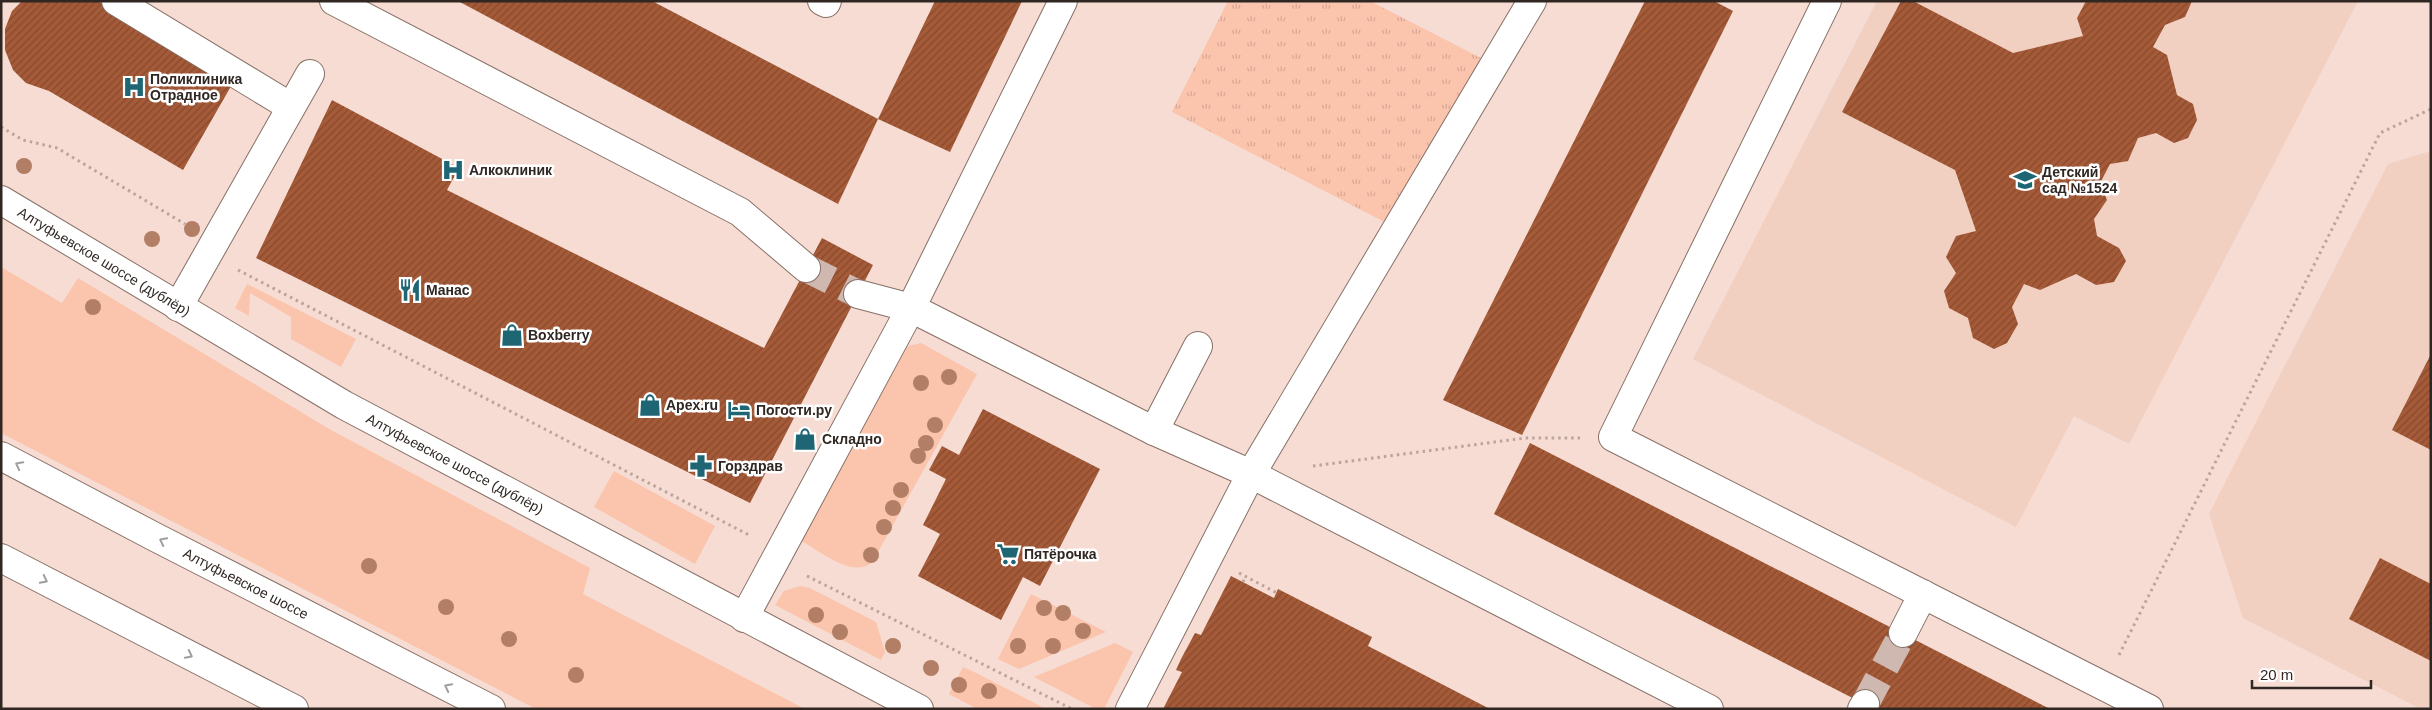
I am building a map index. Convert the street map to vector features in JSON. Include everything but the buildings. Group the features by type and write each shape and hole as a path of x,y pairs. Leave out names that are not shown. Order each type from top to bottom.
{"main road":[{"path":"116,1 291,107"},
{"path":"334,1 740,212 806,268"},
{"path":"822,1 826,3 827,1"},
{"path":"744,618 911,308 1063,1"},
{"path":"1130,709 1251,474 1532,1"},
{"path":"1826,1 1613,437 2149,709"},
{"path":"178,307 310,74"},
{"name":"Алтуфьевское шоссе (дублёр)","path":"1,200 344,405 744,618 920,709"},
{"path":"858,294 911,308 1154,431 1251,474 1709,709"},
{"path":"1154,431 1198,346"},
{"name":"Алтуфьевское шоссе","path":"1,456 164,542 491,709"},
{"path":"1,558 294,709"},
{"path":"1902,633 1923,594"}],"path":[{"path":"2104,686 2380,133 2431,109"},
{"path":"1,127 23,140 57,148 187,225 214,244 229,265 751,536 775,560 1072,709"},
{"path":"1310,467 1525,438 1613,437"},
{"path":"1243,582 1245,576 1276,593"}],"shaded area":[{"name":"Детский сад №1524","path":"1877,1 2358,1 2129,444 2074,416 2016,527 1693,359"},
{"path":"2431,151 2431,709 2421,709 2243,618 2209,514 2388,164"}],"green space":[{"path":"1228,1 1370,1 1483,59 1396,228 1172,112"},
{"path":"1,267 62,303 78,278 331,430 590,568 583,594 805,709 536,709 1,433"},
{"path":"247,284 356,339 341,367 291,339 291,317 250,293 249,316 235,308"},
{"path":"921,343 977,374 874,559 867,565 858,568 848,566 827,557 800,540 896,349"},
{"path":"614,471 715,526 695,564 594,507"},
{"path":"800,586 810,588 876,622 885,652 881,660 775,605 784,591"},
{"path":"1031,594 1106,632 1019,669 998,659"},
{"path":"1115,643 1133,652 1104,709 1096,709 1034,677"},
{"path":"963,667 1046,709 977,709 949,694"}],"tunnel":[{"path":"806,268 858,294"},
{"path":"1865,704 1903,633"}],"place":[{"name":"Поликлиника Отрадное","path":"134,87"},
{"name":"Алкоклиник","path":"453,170"},
{"name":"Детский сад №1524","path":"2025,180"},
{"name":"Манас","path":"410,290"},
{"name":"Boxberry","path":"512,335"},
{"name":"Apex.ru","path":"650,405"},
{"name":"Погости.ру","path":"739,410"},
{"name":"Складно","path":"805,439"},
{"name":"Горздрав","path":"701,466"},
{"name":"Пятёрочка","path":"1008,554"}]}
